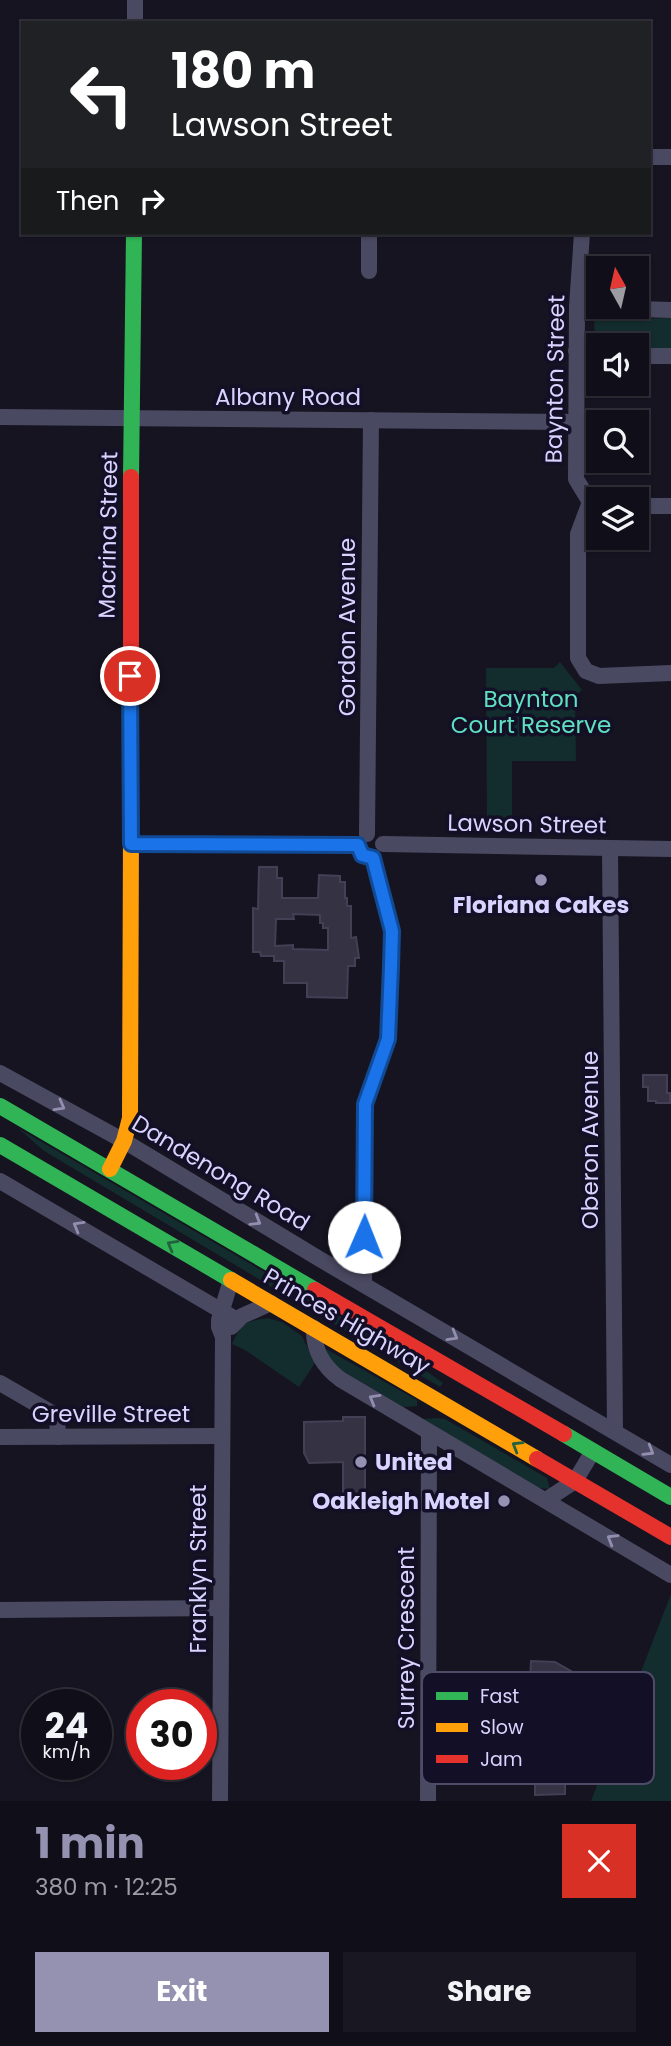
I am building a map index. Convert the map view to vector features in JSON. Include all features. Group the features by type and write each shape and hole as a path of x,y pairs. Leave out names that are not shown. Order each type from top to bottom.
{"main road":[{"name":"Macrina Street","path":"110,1169 124,1141 130,1118 130,568 134,235"},
{"name":"Princes Highway","path":"0,1106 671,1497"},
{"name":"Princes Highway","path":"0,1145 671,1537"}],"street":[{"path":"135,0 135,21"},
{"path":"651,157 671,157"},
{"path":"369,235 369,271"},
{"name":"Baynton Street","path":"582,235 577,307 575,422 576,479 586,492"},
{"path":"577,307 671,310"},
{"path":"576,351 586,352"},
{"path":"649,356 671,356"},
{"name":"Albany Road","path":"0,417 575,422"},
{"name":"Gordon Avenue","path":"363,839 371,420"},
{"path":"649,506 671,506"},
{"name":"Baynton Street","path":"586,518 578,534 578,658 586,671 599,676 671,673"},
{"path":"131,844 363,839 362,855 378,851 392,931 391,967 388,1039 365,1104 364,1284"},
{"name":"Oberon Avenue","path":"610,848 615,1431"},
{"name":"Lawson Street","path":"378,851 671,849"},
{"name":"Dandenong Road","path":"0,1073 124,1141 671,1465"},
{"path":"0,1181 237,1320"},
{"name":"Franklyn Street","path":"220,1801 223,1337 219,1327 231,1280"},
{"path":"223,1337 237,1320 271,1303"},
{"path":"314,1328 314,1344 323,1363 340,1380 671,1574"},
{"path":"0,1383 57,1416 58,1437"},
{"path":"405,1417 456,1410"},
{"name":"Surrey Crescent","path":"428,1672 429,1432"},
{"name":"Greville Street","path":"0,1437 221,1436"},
{"path":"546,1500 575,1481 593,1451"},
{"path":"0,1610 221,1608"}],"green space":[{"path":"671,318 671,350 649,350 649,333 595,333 594,320"},
{"name":"Baynton Court Reserve","path":"560,662 582,690 575,696 576,761 512,761 512,832 487,831 486,668 554,668"},
{"path":"18,1128 391,1346 443,1383 440,1387 44,1151"},
{"path":"267,1318 282,1322 302,1336 315,1363 299,1387 232,1344 245,1325"},
{"path":"326,1349 417,1400 417,1406 403,1407 334,1366 328,1359"},
{"path":"423,1419 445,1419 547,1478 550,1489 537,1488"},
{"path":"671,1594 671,1801 591,1801 598,1784 654,1784 654,1672 641,1672"}],"building":[{"path":"259,867 277,867 277,878 282,878 282,898 318,898 319,875 340,876 340,882 345,882 347,906 351,906 351,938 356,937 359,958 355,958 355,966 348,966 347,998 307,997 307,983 284,983 284,961 274,961 274,956 261,956 260,952 253,952 253,908 258,909","holes":["293,914 320,915 323,928 328,928 328,950 293,949 293,945 275,946 276,919 294,919"]},
{"path":"643,1075 667,1075 670,1103 648,1101 648,1087 643,1087"},
{"path":"343,1417 365,1417 365,1499 343,1499 343,1462 309,1463 304,1453 304,1422 343,1421"},
{"path":"531,1661 555,1662 573,1672 530,1672"},
{"path":"535,1784 565,1784 565,1794 535,1795"}],"traffic: fast":[{"path":"131,477 134,235"},
{"path":"0,1106 315,1290"},
{"path":"0,1145 231,1280"},
{"path":"564,1434 671,1497"}],"traffic: slow":[{"path":"110,1169 124,1141 130,1118 131,830"},
{"path":"231,1280 537,1459"}],"traffic: jam":[{"path":"131,477 131,830"},
{"path":"315,1290 564,1434"},
{"path":"537,1459 671,1537"}],"place":[{"name":"Floriana Cakes","path":"541,880"},
{"name":"United","path":"361,1462"},
{"name":"Oakleigh Motel","path":"504,1501"}],"route":[{"path":"130,676 131,844 358,845 362,855 373,858 392,931 388,1039 365,1104 364,1237"}]}
